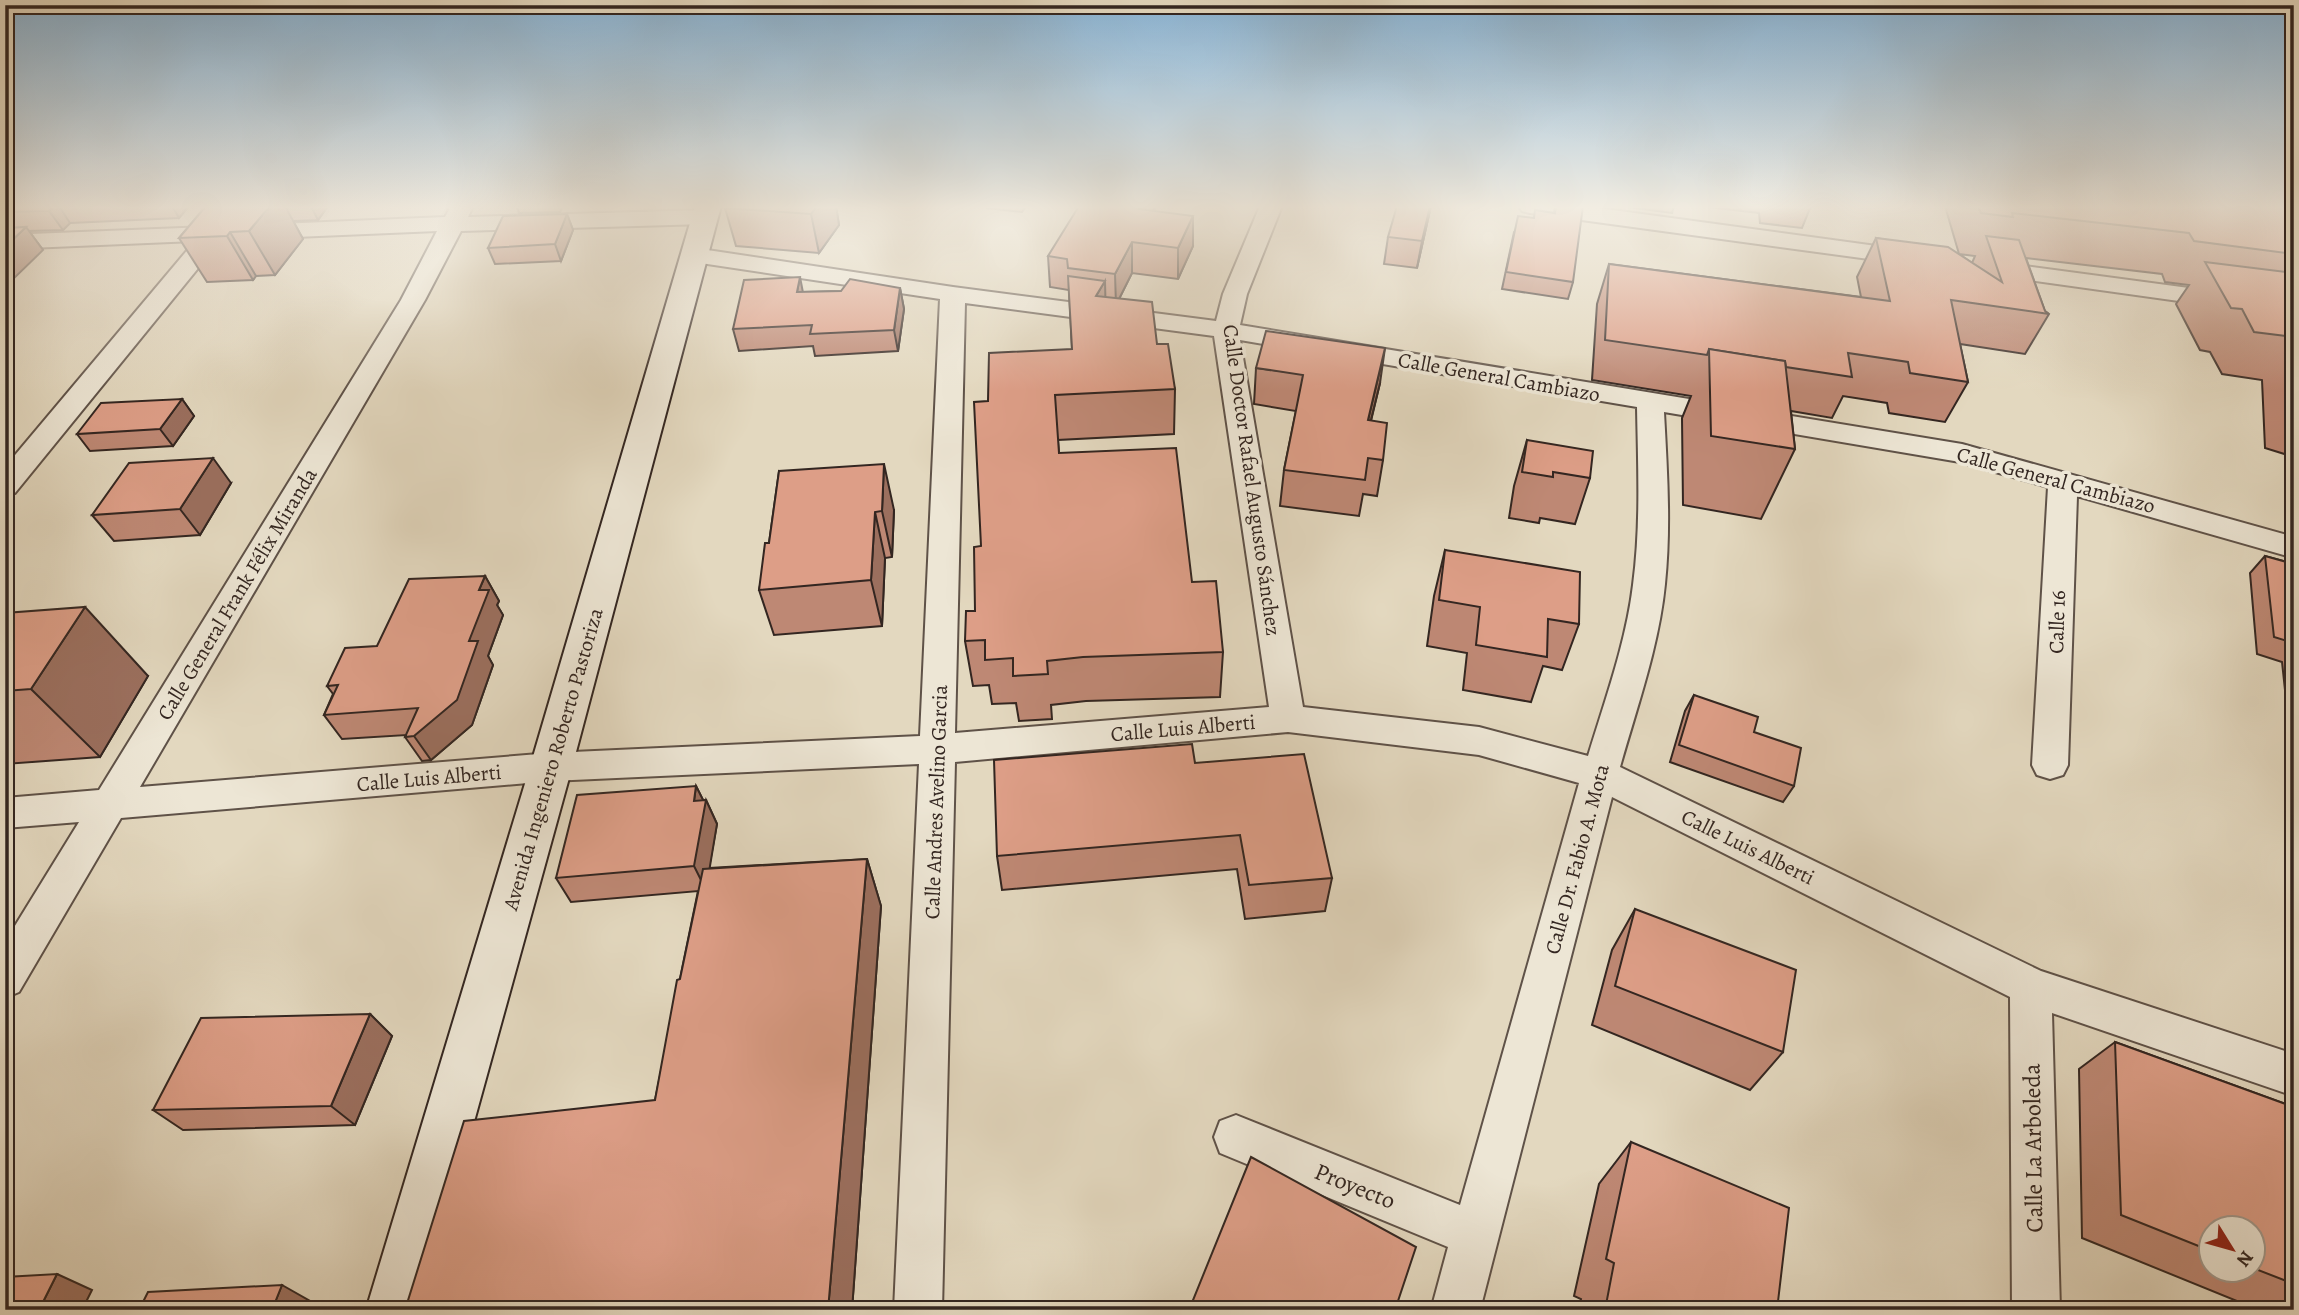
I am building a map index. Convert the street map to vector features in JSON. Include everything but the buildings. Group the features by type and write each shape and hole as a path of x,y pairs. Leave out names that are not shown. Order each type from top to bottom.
{"street":[{"path":"5,486 186,267"},
{"name":"Calle General Frank Félix Miranda","path":"5,979 430,267"},
{"name":"Avenida Ingeniero Roberto Pastoriza","path":"394,1310 551,767 690,267"},
{"name":"Calle General Cambiazo","path":"855,267 953,294 1226,330 1962,453 2294,548"},
{"name":"Calle Doctor Rafael Augusto Sánchez","path":"1246,267 1235,294 1226,330 1288,719"},
{"path":"1983,267 2294,310"},
{"name":"Calle Andres Avelino Garcia","path":"918,1310 953,294"},
{"name":"Calle Dr. Fabio A. Mota","path":"1455,1310 1600,774 1633,665 1649,586 1654,513 1650,402"},
{"name":"Calle 16","path":"2050,765 2063,480"},
{"name":"Calle Luis Alberti","path":"5,813 551,767 938,749 1288,719 1479,741 1600,774 2031,987 2294,1076"},
{"name":"Calle La Arboleda","path":"2031,987 2036,1310"},
{"name":"Proyecto","path":"1236,1137 1475,1235"}]}
